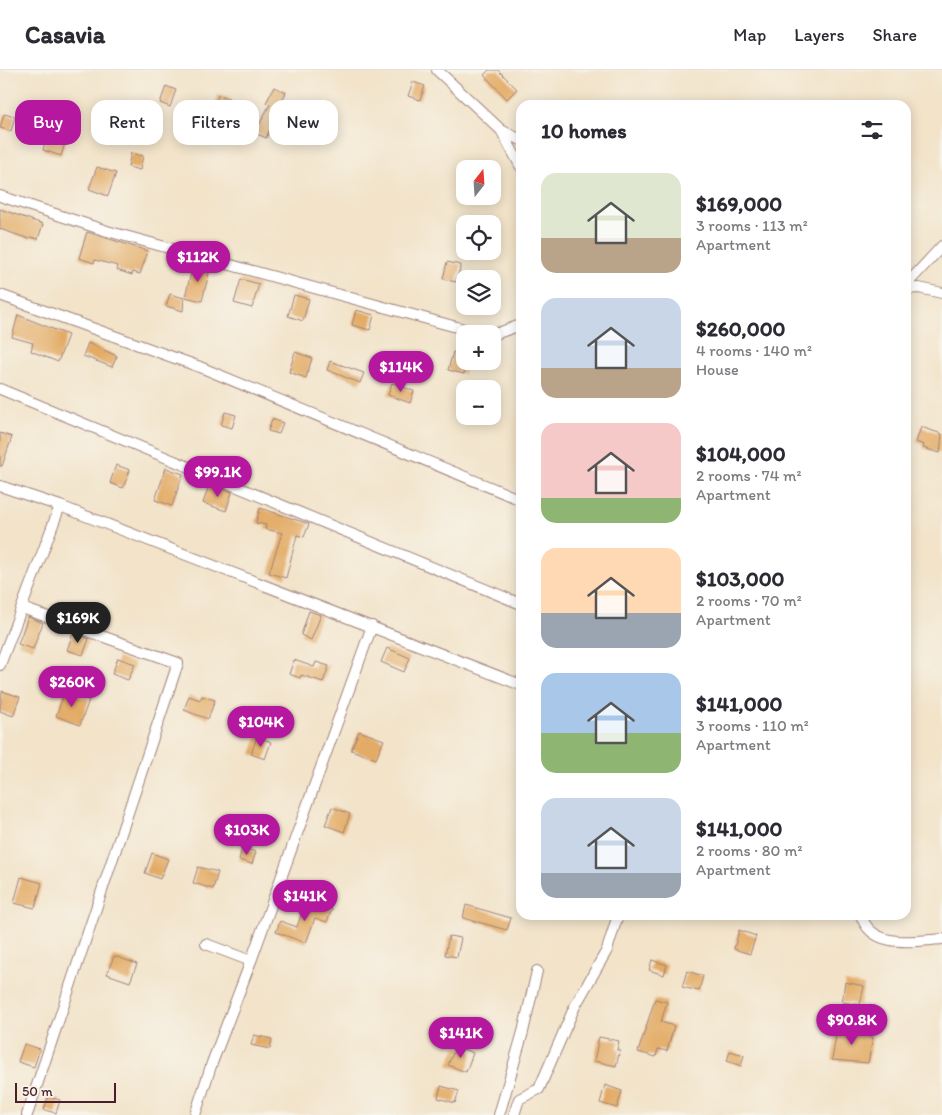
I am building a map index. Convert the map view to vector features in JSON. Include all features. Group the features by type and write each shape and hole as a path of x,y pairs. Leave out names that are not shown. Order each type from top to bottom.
{"street":[{"path":"436,70 500,130 516,138"},
{"path":"500,130 516,159"},
{"path":"0,196 106,231 456,327"},
{"path":"911,280 942,246"},
{"path":"911,289 919,288 942,293"},
{"path":"0,295 200,367 516,498"},
{"path":"501,332 516,327"},
{"path":"0,389 516,602"},
{"path":"0,486 60,506 516,683"},
{"path":"0,665 60,506"},
{"path":"22,608 178,663 27,1115"},
{"path":"194,1115 372,626"},
{"path":"514,1115 519,1099 539,1089 575,1006 607,950 616,920"},
{"path":"864,920 869,931 882,938 899,942 942,939"},
{"path":"206,944 251,961"},
{"path":"499,1115 523,1032 537,971"}],"building":[{"path":"489,70 498,70 517,89 507,99 484,75"},
{"path":"413,82 425,86 420,100 408,96"},
{"path":"166,86 176,90 170,107 163,104 163,100 161,100"},
{"path":"274,87 286,92 283,100 269,100 269,104 266,103"},
{"path":"218,95 229,98 228,100 217,100"},
{"path":"269,106 269,131 266,138 259,135 259,125"},
{"path":"4,114 15,117 11,131 0,128"},
{"path":"44,145 65,145 61,156 43,150"},
{"path":"131,153 143,156 140,170 128,167"},
{"path":"97,167 116,173 108,196 89,189"},
{"path":"0,209 43,224 38,239 30,237 29,239 0,229"},
{"path":"87,232 148,251 140,274 133,272 132,275 117,270 118,266 95,260 94,263 79,258"},
{"path":"447,262 461,265 460,270 456,270 456,282 443,279"},
{"path":"193,265 210,269 202,301 185,297"},
{"path":"241,279 259,284 252,308 234,303"},
{"path":"170,294 184,298 183,311 166,306"},
{"path":"294,295 309,299 303,321 288,316"},
{"path":"356,310 374,315 370,330 352,325"},
{"path":"18,315 68,335 58,362 31,351 33,343 12,337"},
{"path":"88,343 117,356 112,367 83,356"},
{"path":"295,352 312,358 306,378 289,372"},
{"path":"453,352 456,353 456,370 465,370 464,374 448,370"},
{"path":"330,361 364,373 360,383 327,370"},
{"path":"392,383 414,391 410,403 388,395"},
{"path":"225,412 236,415 232,428 221,425"},
{"path":"272,419 283,423 279,434 268,431"},
{"path":"921,427 942,434 940,453 923,448 924,445 916,442"},
{"path":"0,433 12,437 2,466 0,466"},
{"path":"116,465 130,470 123,488 110,483"},
{"path":"166,468 183,474 172,506 155,500"},
{"path":"209,485 232,492 226,511 203,503"},
{"path":"260,508 309,524 304,537 297,535 286,578 269,573 282,533 265,529 266,525 256,523"},
{"path":"309,611 321,615 311,640 301,635"},
{"path":"28,617 43,623 33,649 18,644"},
{"path":"73,633 89,639 83,655 67,650"},
{"path":"387,648 410,658 404,672 381,662"},
{"path":"118,658 135,664 128,680 112,674"},
{"path":"294,660 314,667 316,662 329,666 323,682 301,675 300,678 289,674"},
{"path":"2,691 20,697 13,716 0,711"},
{"path":"65,691 89,700 80,725 56,716"},
{"path":"189,696 200,700 202,696 215,700 208,719 184,710"},
{"path":"359,731 384,740 376,759 351,750"},
{"path":"257,737 271,742 265,759 251,754"},
{"path":"332,807 350,814 344,832 325,825"},
{"path":"242,848 256,852 252,864 239,860"},
{"path":"152,853 168,859 160,879 145,873"},
{"path":"198,867 218,872 213,889 193,883"},
{"path":"21,877 42,883 35,908 14,903"},
{"path":"306,900 332,909 327,922 315,918 306,943 276,932 280,921 297,927"},
{"path":"466,905 511,918 507,930 463,918"},
{"path":"739,930 756,936 750,954 734,949"},
{"path":"449,936 461,938 457,957 445,955"},
{"path":"114,956 137,964 130,982 107,974"},
{"path":"652,960 667,965 664,975 649,970"},
{"path":"687,971 703,976 699,991 682,987"},
{"path":"845,982 864,986 860,1005 842,1002"},
{"path":"655,999 667,1002 661,1022 674,1026 667,1051 658,1049 656,1057 638,1052"},
{"path":"838,1024 850,1026 849,1032 873,1037 868,1063 832,1060"},
{"path":"254,1035 272,1039 270,1049 251,1045"},
{"path":"599,1037 619,1041 617,1050 620,1050 616,1066 594,1061"},
{"path":"24,1044 40,1049 34,1067 18,1062"},
{"path":"456,1046 473,1053 466,1072 448,1065"},
{"path":"730,1051 744,1055 741,1066 727,1061"},
{"path":"605,1085 622,1091 617,1108 600,1103"},
{"path":"441,1086 459,1091 455,1103 438,1098"},
{"path":"48,1097 60,1100 56,1113 44,1110"}]}
